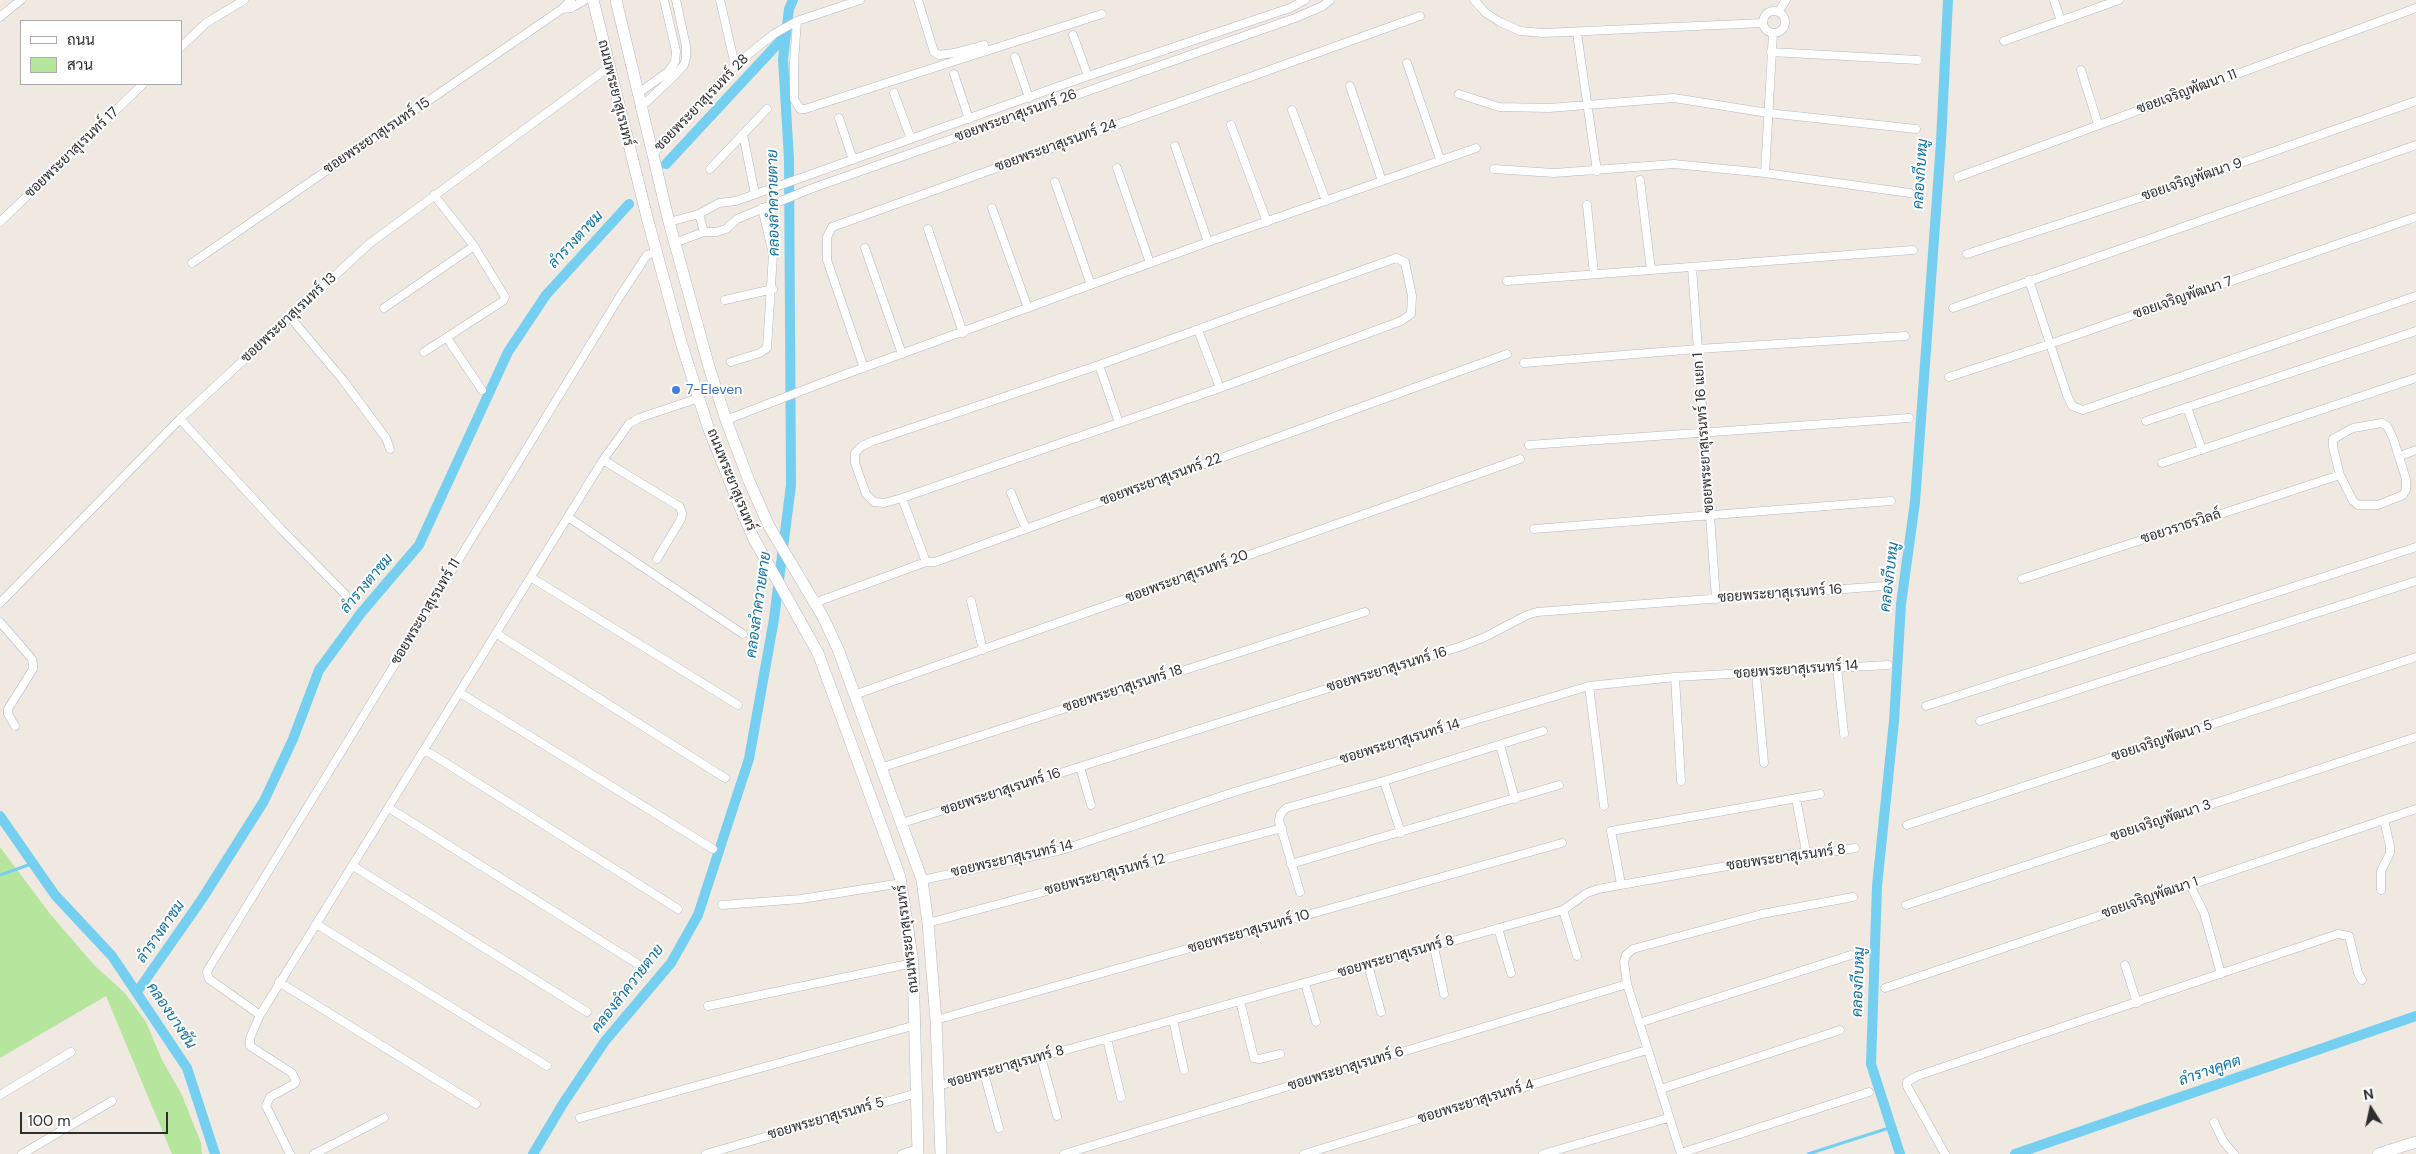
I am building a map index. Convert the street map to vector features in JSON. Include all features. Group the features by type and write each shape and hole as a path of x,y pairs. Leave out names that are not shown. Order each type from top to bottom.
{"street":[{"path":"0,17 21,0"},
{"path":"182,46 206,23 244,0"},
{"name":"ซอยพระยาสุเรนทร์ 15","path":"192,263 562,9 571,0"},
{"name":"ซอยพระยาสุเรนทร์ 15","path":"562,9 571,8 586,0"},
{"name":"ถนนพระยาสุเรนทร์","path":"593,0 656,252 699,398 728,478 754,539 795,609 818,654 902,883 912,963 916,1025 918,1152"},
{"name":"ถนนพระยาสุเรนทร์","path":"616,0 668,222 708,367 726,420 749,481 769,526 830,631 922,880 928,923 936,1020 941,1154"},
{"path":"637,94 668,72 675,62 676,51 664,0"},
{"path":"640,108 684,65 686,46 676,0"},
{"path":"720,0 735,65"},
{"name":"ซอยพระยาสุเรนทร์ 28","path":"652,154 735,65 782,30 794,22 860,0"},
{"path":"918,0 934,52 939,55 984,45"},
{"name":"ซอยพระยาสุเรนทร์ 26","path":"668,222 698,214 714,205 755,194 1088,76 1290,8 1306,0"},
{"name":"ซอยพระยาสุเรนทร์ 26","path":"674,243 704,232 717,232 726,229 737,219 779,200 1294,18 1323,6 1330,0"},
{"path":"1477,3 1487,0"},
{"path":"1778,12 1786,0"},
{"path":"2054,0 2061,21"},
{"path":"2004,41 2119,0"},
{"path":"1477,3 1500,22 1520,31 1577,33 1763,23"},
{"name":"ซอยเจริญพัฒนา 11","path":"1958,177 2416,8"},
{"path":"1770,12 1778,12 1784,19 1784,28 1781,31 1772,33 1768,32 1763,23 1766,15 1770,12"},
{"path":"794,22 794,99 800,109 805,109 1102,14"},
{"name":"ซอยพระยาสุเรนทร์ 24","path":"864,368 828,260 828,237 832,227 1420,16"},
{"path":"1577,33 1586,106 1597,171"},
{"path":"1765,173 1772,33"},
{"path":"1073,35 1088,76"},
{"path":"1771,52 1918,60"},
{"path":"1015,57 1029,98"},
{"path":"1407,63 1440,159"},
{"name":"ซอยพระยาสุเรนทร์ 13","path":"0,604 180,419 370,244 609,67"},
{"path":"1114,68 1119,79"},
{"path":"2082,70 2098,124"},
{"path":"954,74 970,119"},
{"name":"ซอยพระยาสุเรนทร์ 17","path":"0,222 142,85"},
{"path":"1350,86 1382,180"},
{"path":"894,93 912,139"},
{"path":"1459,94 1499,107 1549,108 1674,98 1768,113 1916,129"},
{"name":"ซอยเจริญพัฒนา 9","path":"1966,254 2158,192 2416,101"},
{"path":"710,169 767,109"},
{"path":"1292,110 1326,201"},
{"path":"839,118 853,160"},
{"path":"1232,125 1267,222"},
{"path":"743,134 755,194"},
{"path":"1953,308 2416,145"},
{"path":"893,146 899,157"},
{"path":"1175,146 1208,242"},
{"path":"726,420 1150,263 1440,159 1476,148"},
{"path":"1494,169 1554,173 1674,164 1765,173 1910,193"},
{"path":"1117,168 1150,263"},
{"path":"1640,180 1651,270"},
{"path":"1055,182 1091,285"},
{"path":"424,352 503,301 505,297 474,246 434,195"},
{"path":"1586,205 1594,274"},
{"path":"731,362 760,353 767,348 772,289 772,244 762,208"},
{"path":"992,208 1028,308"},
{"path":"698,214 704,232"},
{"name":"ซอยเจริญพัฒนา 7","path":"1949,377 2050,344 2416,217"},
{"path":"928,229 963,333"},
{"path":"384,308 474,246"},
{"path":"865,248 902,354"},
{"path":"1507,281 1913,250"},
{"name":"ซอยพระยาสุเรนทร์ 11","path":"260,1015 209,979 207,972 209,968 620,296 647,255 656,252"},
{"path":"1396,258 1406,262 1409,271 1412,296 1411,314 1401,320 1220,388 902,498 884,503 874,502 866,494 855,463 855,453 862,446 1099,365 1396,258"},
{"name":"ซอยพระยาสุเรนทร์ 16 แยก 1","path":"1692,267 1716,599"},
{"path":"2029,280 2066,395 2072,406 2083,410 2416,296"},
{"path":"725,300 772,289"},
{"path":"290,317 343,380 386,438 390,449"},
{"path":"1198,330 1220,388"},
{"path":"2146,421 2416,331"},
{"path":"1524,363 1698,349 1905,336"},
{"path":"447,338 482,390"},
{"name":"ซอยพระยาสุเรนทร์ 22","path":"812,601 926,562 935,562 1507,354"},
{"path":"1099,365 1119,423"},
{"path":"2162,463 2416,378"},
{"path":"290,1154 266,1106 270,1097 294,1084 296,1081 292,1073 250,1046 250,1038 260,1015 532,578 603,460 629,424 639,418 699,398"},
{"path":"2187,407 2202,450"},
{"path":"1528,445 1705,434 1909,418"},
{"path":"180,419 254,500 345,594"},
{"path":"2382,423 2387,426 2400,456 2406,479 2406,490 2403,495 2378,505 2364,507 2353,501 2340,475 2333,440 2353,428 2382,423"},
{"path":"2400,456 2416,450"},
{"name":"ซอยพระยาสุเรนทร์ 20","path":"854,695 1520,459"},
{"path":"603,460 680,507 681,519 657,560"},
{"name":"ซอยวราธรวิลล์","path":"2022,579 2340,475"},
{"path":"1011,493 1026,529"},
{"path":"902,498 926,562"},
{"path":"1534,529 1891,501"},
{"path":"568,517 743,634"},
{"path":"1926,706 2416,547"},
{"path":"532,578 738,705"},
{"path":"1980,721 2416,581"},
{"name":"ซอยพระยาสุเรนทร์ 16","path":"902,823 1459,647 1484,638 1527,614 1884,586"},
{"path":"971,601 983,650"},
{"name":"ซอยพระยาสุเรนทร์ 18","path":"880,768 1366,612"},
{"path":"0,622 32,659 33,664 33,669 8,709 8,714 15,726"},
{"path":"497,634 725,778"},
{"name":"ซอยเจริญพัฒนา 5","path":"1907,825 2416,657"},
{"name":"ซอยพระยาสุเรนทร์ 14","path":"922,880 1062,850 1234,792 1589,686 1675,677 1756,674 1888,665"},
{"path":"1837,667 1844,734"},
{"path":"1756,674 1764,763"},
{"path":"1675,677 1681,781"},
{"path":"1589,686 1604,806"},
{"path":"460,693 712,849"},
{"path":"1300,892 1282,828 1280,815 1286,808 1384,781 1544,731"},
{"name":"ซอยเจริญพัฒนา 3","path":"1906,905 2416,737"},
{"path":"1500,745 1515,799"},
{"path":"425,750 678,909"},
{"path":"1080,767 1091,804"},
{"path":"1384,781 1401,833"},
{"path":"1291,864 1558,785"},
{"path":"1621,884 1611,831 1820,794"},
{"path":"1796,798 1806,852"},
{"path":"389,808 641,966"},
{"name":"ซอยเจริญพัฒนา 1","path":"1885,988 2416,809"},
{"path":"2381,890 2381,871 2390,853 2384,820"},
{"name":"ซอยพระยาสุเรนทร์ 12","path":"928,923 1282,828"},
{"name":"ซอยพระยาสุเรนทร์ 10","path":"936,1020 1562,843"},
{"name":"ซอยพระยาสุเรนทร์ 8","path":"938,1086 1563,910 1587,893 1621,884 1806,852 1824,853 1855,848"},
{"path":"353,866 587,1012"},
{"path":"722,905 802,899 902,883"},
{"path":"2190,885 2204,913 2222,974"},
{"path":"1853,897 1762,914 1632,949 1626,955 1624,962 1627,984 1681,1154 1869,1092"},
{"path":"1563,910 1577,956"},
{"path":"316,924 547,1066"},
{"path":"1498,928 1511,973"},
{"path":"1945,1154 1910,1092 1907,1082 1910,1079 2222,974 2322,938 2344,934 2349,936 2358,972 2362,980"},
{"path":"1434,946 1444,994"},
{"path":"1639,1023 1851,955"},
{"path":"708,1006 912,963"},
{"path":"1368,965 1381,1012"},
{"path":"2125,965 2136,1003"},
{"path":"279,982 476,1104"},
{"path":"1305,983 1316,1022"},
{"name":"ซอยพระยาสุเรนทร์ 6","path":"1064,1154 1627,984"},
{"path":"1240,1001 1254,1058 1259,1059 1280,1054"},
{"path":"580,1118 936,1020"},
{"path":"1173,1020 1184,1070"},
{"path":"1661,1089 1840,1030"},
{"path":"1107,1039 1121,1097"},
{"name":"ซอยพระยาสุเรนทร์ 4","path":"1304,1154 1647,1050"},
{"path":"0,1095 71,1052"},
{"path":"1041,1057 1057,1116"},
{"path":"984,1073 999,1128"},
{"name":"ซอยพระยาสุเรนทร์ 5","path":"706,1154 917,1093"},
{"path":"22,1154 112,1101"},
{"path":"314,1154 384,1118"},
{"path":"1543,1154 1668,1118"},
{"path":"2214,1122 2223,1141 2234,1154"},
{"path":"2378,1154 2416,1142"},
{"path":"902,1154 918,1152"}],"green space":[{"path":"0,847 51,915 95,966 124,992 146,1022 162,1060 182,1095 201,1143 202,1154 172,1154 106,996 0,1058"}],"waterway":[{"name":"คลองลำควายตาย","path":"533,1154 564,1102 605,1041 671,963 698,915 749,759 774,619 791,485 789,159 783,59 789,9 793,0"},
{"name":"คลองกีบหมู","path":"1900,1154 1871,1064 1877,886 1894,721 1901,604 1915,502 1941,142 1948,0"},
{"name":"ลำรางตาชม","path":"666,164 784,37"},
{"name":"ลำรางตาชม","path":"137,992 202,899 264,801 293,739 319,670 361,613 419,545 508,352 546,295 629,204"},
{"name":"คลองบางชัน","path":"0,816 55,895 112,956 187,1068 215,1154"},
{"path":"0,875 34,863"},
{"name":"ลำรางคูคต","path":"2015,1154 2416,1016"},
{"path":"1808,1154 1892,1127"}],"place":[{"name":"7-Eleven","path":"676,390"}]}
